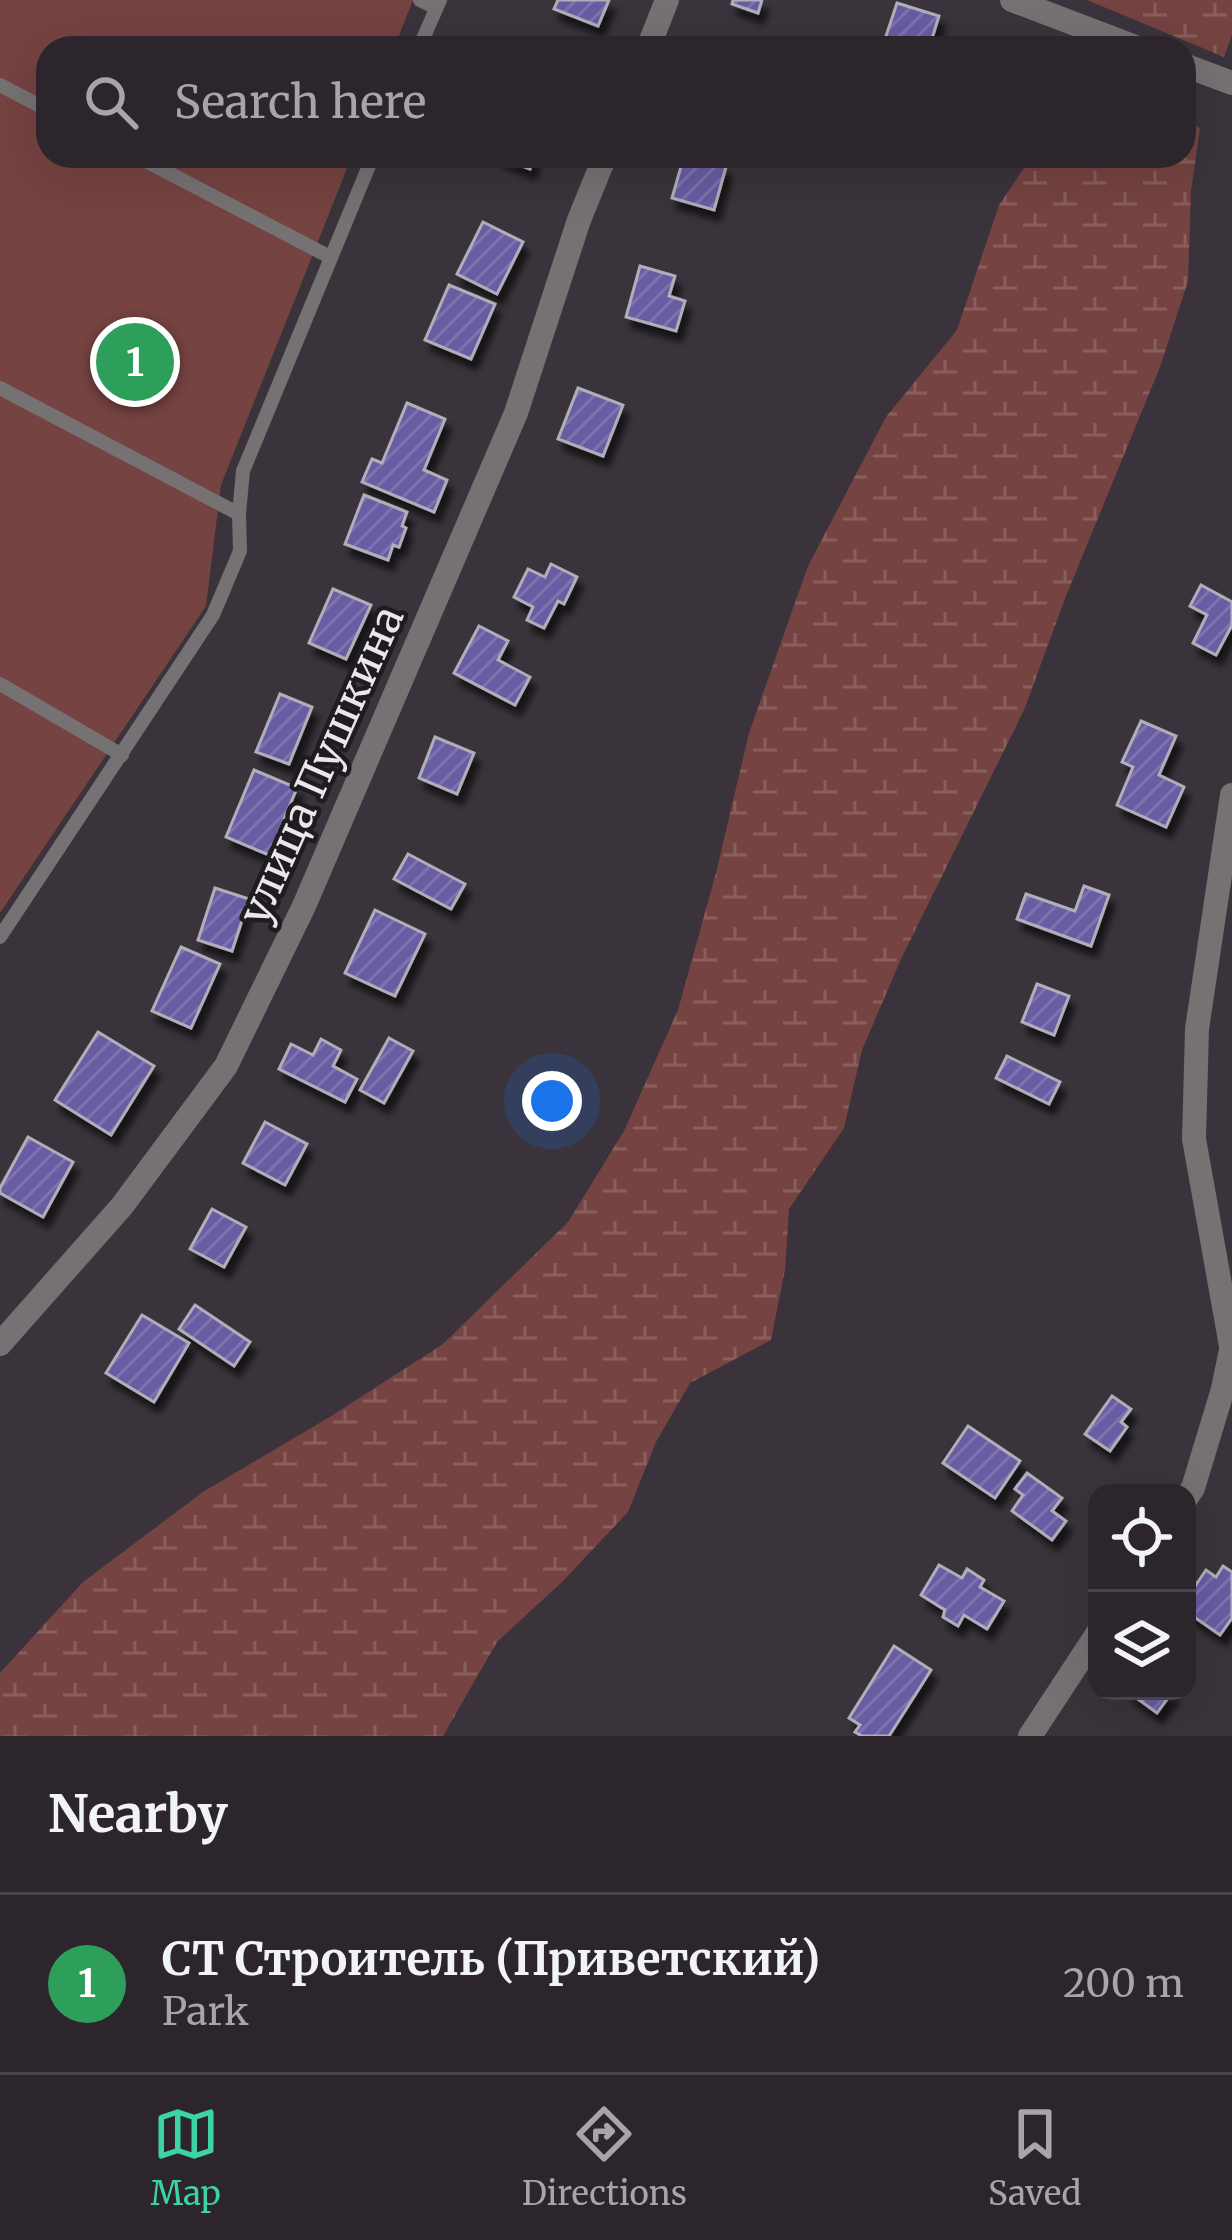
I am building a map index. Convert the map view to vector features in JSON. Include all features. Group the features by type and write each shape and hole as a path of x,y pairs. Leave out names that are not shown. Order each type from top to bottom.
{"street":[{"path":"653,36 667,0"},
{"path":"1012,0 1106,36"},
{"path":"1196,70 1232,83"},
{"name":"улица Пушкина","path":"0,1344 122,1206 226,1066 304,906 516,412 599,168"},
{"path":"1194,1484 1232,1345 1194,1139 1197,1029 1232,795"},
{"path":"1030,1736 1088,1648"}],"lane":[{"path":"420,0 438,4 424,36"},
{"path":"0,86 36,104"},
{"path":"159,168 330,257"},
{"path":"0,937 213,614 240,551 243,471 368,168"},
{"path":"0,388 239,514"},
{"path":"0,684 122,755"}],"green space":[{"path":"0,0 413,0 399,36 36,36 36,168 347,168 221,485 206,606 0,913"},
{"path":"1087,0 1232,0 1232,35 1224,57 1196,45 1196,36 1174,36"},
{"path":"1024,168 1194,168 1188,281 1160,367 1024,710 901,959 862,1050 844,1128 789,1209 785,1270 771,1340 690,1383 656,1442 628,1512 497,1642 443,1736 0,1736 0,1673 83,1582 203,1492 443,1344 568,1222 624,1131 678,1010 749,733 808,566 886,417 957,330 999,205"}],"building":[{"path":"558,0 609,0 598,26 554,9"},
{"path":"733,0 762,0 758,13 732,4"},
{"path":"897,3 939,16 933,36 886,36"},
{"path":"681,168 726,168 714,210 672,198"},
{"path":"483,222 523,242 497,294 457,274"},
{"path":"640,266 675,276 669,296 685,301 676,331 626,317"},
{"path":"449,285 495,304 471,359 425,340"},
{"path":"578,388 623,405 603,456 558,439"},
{"path":"407,403 445,419 424,470 447,480 434,512 362,482 372,459 382,463"},
{"path":"364,495 407,512 399,547 393,545 388,560 345,544"},
{"path":"551,564 577,577 564,604 558,601 544,628 527,620 533,607 514,597 528,569 545,577"},
{"path":"1201,585 1232,602 1232,625 1216,655 1193,643 1207,615 1190,606"},
{"path":"333,589 371,605 346,659 309,643"},
{"path":"479,626 508,641 498,660 530,677 515,705 454,673"},
{"path":"280,694 312,707 289,764 256,752"},
{"path":"1141,721 1176,736 1159,775 1184,787 1166,827 1117,805 1133,767 1122,762"},
{"path":"435,737 474,753 457,794 419,778"},
{"path":"254,770 297,788 269,855 226,837"},
{"path":"408,854 465,884 451,909 394,879"},
{"path":"1084,886 1109,895 1091,946 1017,919 1026,894 1075,911"},
{"path":"215,888 249,899 232,951 198,940"},
{"path":"375,910 425,934 395,996 345,973"},
{"path":"181,947 220,964 191,1028 152,1011"},
{"path":"1037,984 1069,996 1054,1035 1022,1022"},
{"path":"98,1032 154,1066 111,1135 55,1100"},
{"path":"389,1038 413,1051 384,1103 360,1090"},
{"path":"321,1039 341,1050 333,1066 357,1079 345,1102 279,1069 291,1044 313,1055"},
{"path":"1007,1056 1060,1082 1049,1104 996,1078"},
{"path":"265,1122 307,1144 285,1185 243,1163"},
{"path":"28,1137 73,1162 43,1217 0,1193"},
{"path":"212,1209 246,1227 224,1267 190,1249"},
{"path":"195,1305 250,1342 234,1366 179,1329"},
{"path":"142,1315 189,1343 154,1402 106,1373"},
{"path":"1112,1396 1131,1409 1121,1422 1127,1427 1110,1451 1085,1434"},
{"path":"968,1426 1020,1461 995,1498 943,1463"},
{"path":"1027,1473 1062,1498 1052,1511 1066,1521 1052,1540 1012,1511 1023,1495 1015,1489"},
{"path":"939,1565 962,1578 967,1569 984,1580 980,1587 1004,1601 987,1629 964,1615 958,1626 943,1617 945,1610 921,1595"},
{"path":"1223,1566 1232,1572 1232,1618 1220,1635 1196,1618 1196,1585 1206,1570 1216,1577"},
{"path":"894,1646 931,1670 889,1736 862,1736 855,1732 860,1725 849,1718"},
{"path":"1139,1700 1166,1700 1157,1713"}],"place":[{"name":"СТ Строитель (Приветский)","path":"135,362"}]}
